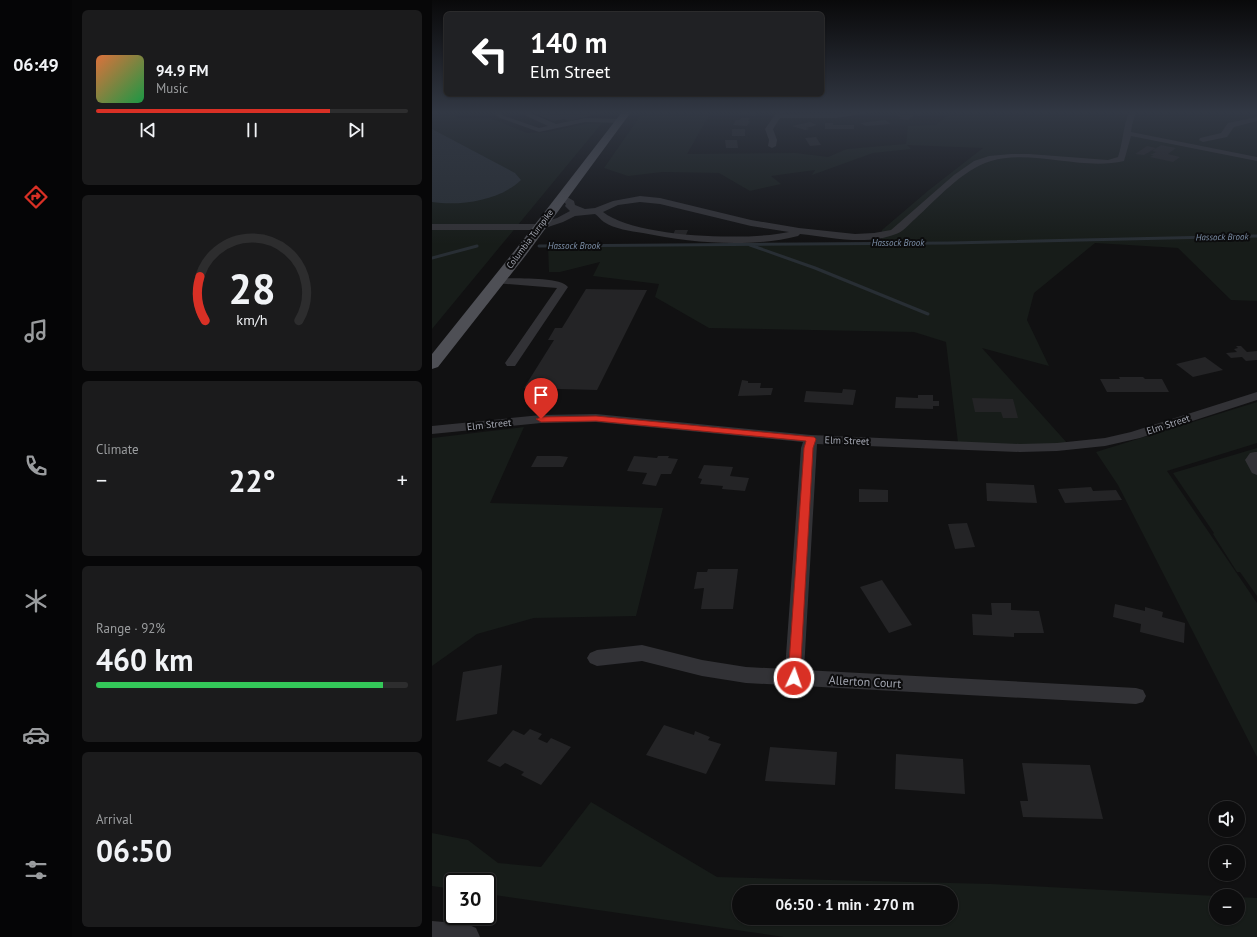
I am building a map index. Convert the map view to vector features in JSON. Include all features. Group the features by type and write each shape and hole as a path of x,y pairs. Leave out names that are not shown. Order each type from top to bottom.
{"main road":[{"name":"Columbia Turnpike","path":"432,364 540,227 594,156"}],"street":[{"path":"434,228 540,227 560,220 572,213 597,211 627,200 640,199 660,201 751,223 799,231 855,236 876,240 893,234 957,177 977,163 992,158 1011,156 1113,162 1121,159 1123,156"},
{"path":"1240,156 1257,159"},
{"path":"562,196 571,202 570,206 572,208 582,211"},
{"path":"597,211 604,218 629,228 650,234 669,236 758,239 782,238 799,231"},
{"path":"498,281 557,284 563,287 511,363"},
{"name":"Elm Street","path":"432,430 541,419 596,418 811,439 1020,448 1084,445 1135,435 1257,396"},
{"path":"794,678 808,448 811,439"},
{"name":"Allerton Court","path":"597,658 642,653 702,668 746,675 1136,696"},
{"path":"432,934 466,937"}],"shaded area":[{"path":"432,156 575,156 432,329"},
{"path":"432,156 482,156 515,173 521,180 502,193 479,200 455,203 432,202"},
{"path":"613,156 818,156 828,157 865,156 812,175 815,170 771,176 781,184 750,191 719,173 662,172 628,176 604,168"},
{"path":"973,156 1257,156 1257,301 1231,300 1178,248 1095,243 1034,293 1027,320 1049,366 982,348 1068,444 1013,446 958,443 946,342 914,332 709,328 655,297 659,284 593,276 600,262 560,272 549,272 548,246 882,244 882,230 929,190"},
{"path":"1257,402 1257,443 1167,471 1257,603 1257,757 1118,485 1096,452"},
{"path":"524,427 490,503 663,508 636,616 534,618 477,634 432,666 432,438"},
{"path":"1257,448 1257,596 1240,572 1237,572 1213,534 1214,533 1173,473"},
{"path":"591,802 717,877 991,884 1209,896 1209,925 1245,925 1245,897 1257,898 1257,937 784,937 496,895 496,873 444,873 444,888 432,886 432,833 468,840 498,863 541,867"}],"building":[{"path":"1175,156 1180,157 1173,162 1150,157"},
{"path":"675,230 688,230 686,235 673,235"},
{"path":"586,289 647,290 597,390 524,388 554,340 548,340 555,328 562,328"},
{"path":"1236,346 1241,346 1247,352 1257,351 1257,360 1246,361 1242,357 1231,358 1226,353 1237,352 1234,349 1238,348"},
{"path":"1205,357 1223,370 1193,377 1176,364"},
{"path":"1119,377 1162,379 1169,392 1107,392 1100,379 1120,379"},
{"path":"742,380 748,381 748,383 761,383 760,388 773,388 771,395 738,396"},
{"path":"843,389 856,390 853,405 804,402 806,391 842,393"},
{"path":"918,395 933,395 933,401 939,401 939,406 933,406 933,409 895,408 896,397 918,398"},
{"path":"972,398 1013,399 1018,418 1003,418 1001,412 975,412"},
{"path":"537,456 568,457 563,467 531,467"},
{"path":"634,456 657,458 658,456 669,456 668,458 678,459 671,474 661,474 656,486 642,484 647,473 627,471"},
{"path":"704,465 733,467 730,476 749,478 745,491 722,489 723,486 700,484 702,479 698,478"},
{"path":"986,483 1034,485 1037,503 987,501"},
{"path":"1091,487 1093,491 1116,490 1122,500 1065,503 1058,489"},
{"path":"859,489 888,490 888,502 859,502"},
{"path":"967,523 975,547 955,549 948,524"},
{"path":"708,569 738,569 733,609 701,609 704,588 694,589 697,572 707,572"},
{"path":"882,580 912,625 889,633 860,587"},
{"path":"991,603 1011,603 1011,610 1039,611 1044,633 1014,633 1014,637 973,635 972,614 992,615"},
{"path":"1115,604 1145,611 1145,607 1163,612 1162,617 1185,623 1184,643 1140,632 1141,624 1113,617"},
{"path":"502,665 497,714 456,721 463,672"},
{"path":"664,725 694,735 695,731 710,737 708,740 721,744 706,774 646,755"},
{"path":"530,729 542,734 538,739 547,743 551,738 571,747 541,785 521,775 524,772 505,763 500,767 487,761 513,730 524,735"},
{"path":"770,747 837,752 835,785 765,781"},
{"path":"896,754 963,759 965,794 895,789"},
{"path":"1022,763 1090,765 1103,819 1023,817 1020,801 1028,801"}],"waterway":[{"name":"Hassock Brook","path":"539,246 950,243 1257,236"},
{"path":"750,245 815,268 928,314"},
{"name":"Hassock Brook","path":"432,258 477,246"}],"route":[{"path":"541,419 596,418 811,439 808,448 794,678"}]}
